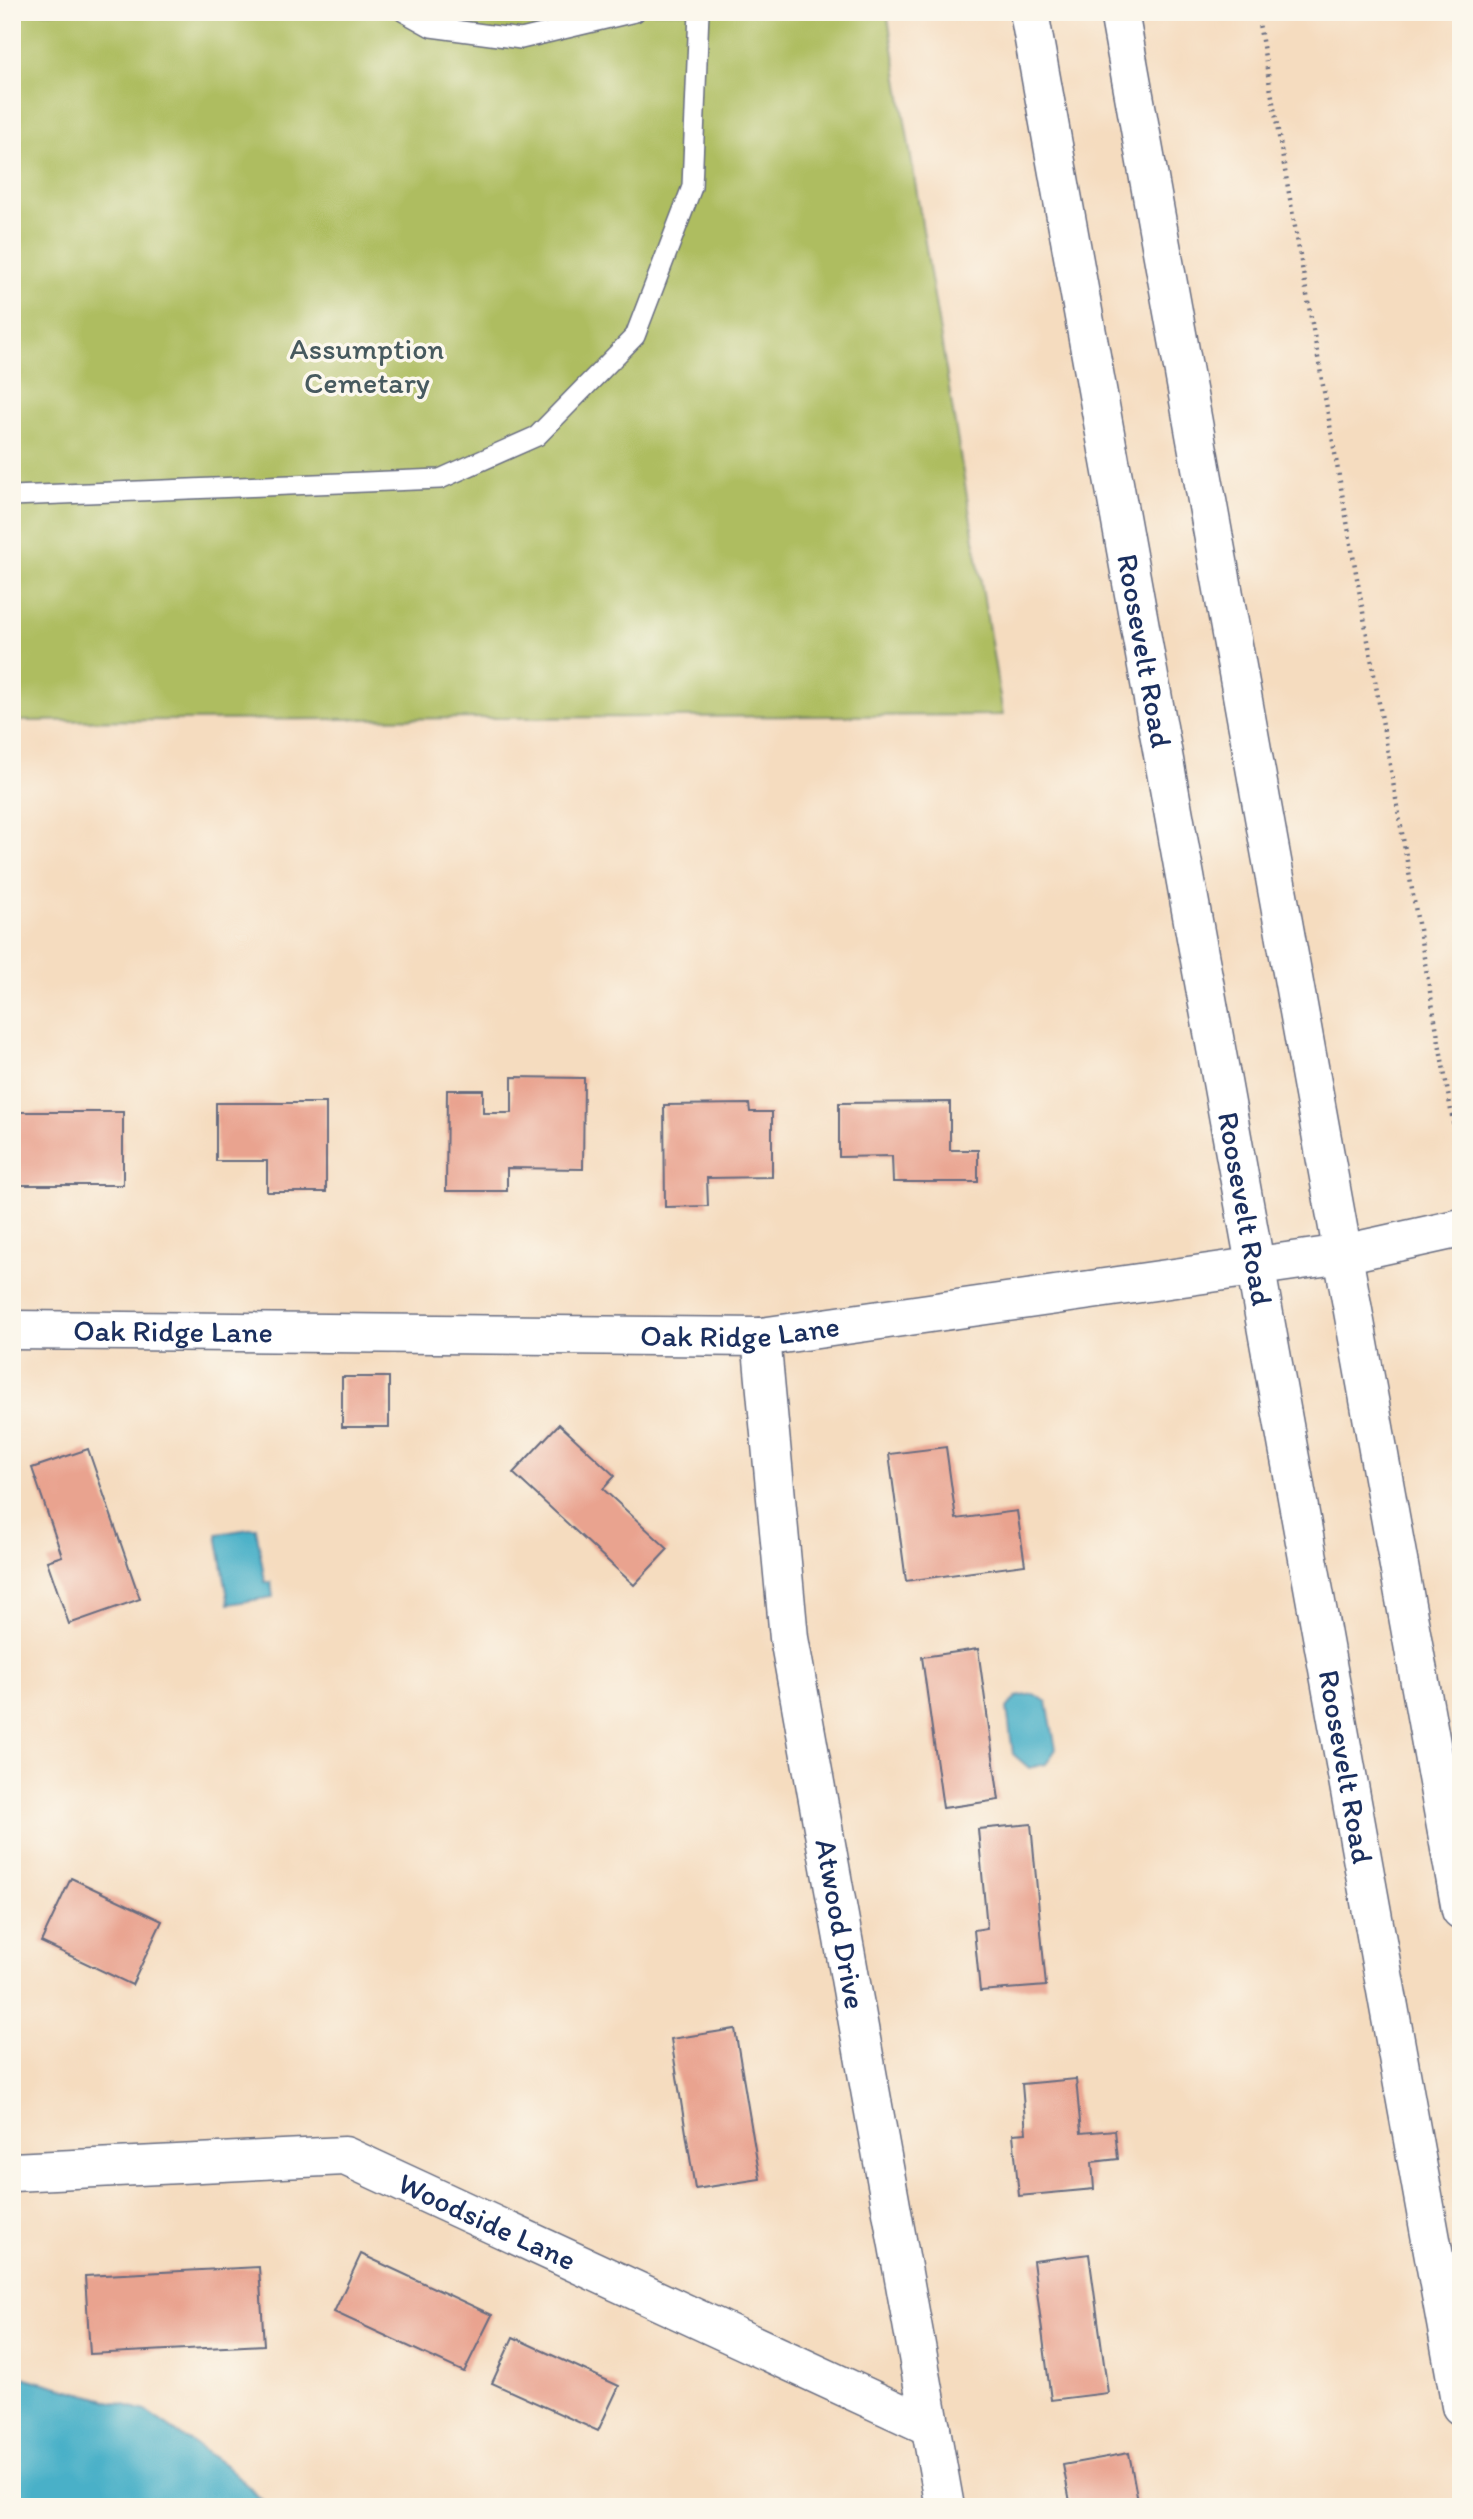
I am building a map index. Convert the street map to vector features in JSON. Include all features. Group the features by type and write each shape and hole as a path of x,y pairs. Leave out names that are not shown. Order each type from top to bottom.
{"main road":[{"name":"Roosevelt Road","path":"1029,12 1461,2406"},
{"path":"1119,12 1461,1910"},
{"name":"Oak Ridge Lane","path":"12,1330 761,1337 1343,1254 1461,1228"},
{"name":"Atwood Drive","path":"761,1337 789,1638 945,2507"},
{"name":"Woodside Lane","path":"12,2172 345,2156 931,2427"}],"lane":[{"path":"404,12 430,27 521,39 635,12"},
{"path":"12,496 440,479 537,436 635,336 678,224 692,187 699,12"}],"path":[{"path":"1256,12 1461,1167"}],"green space":[{"name":"Assumption Cemetary","path":"12,12 887,12 1003,715 12,721"}],"water":[{"path":"256,1528 265,1582 271,1582 273,1597 229,1604 217,1534"},
{"path":"1034,1694 1047,1702 1056,1749 1046,1764 1029,1768 1013,1754 1007,1708 1016,1697"},
{"path":"12,2374 146,2411 229,2468 269,2507 12,2507"}],"building":[{"path":"512,1077 584,1078 583,1169 507,1168 507,1191 446,1191 447,1090 483,1090 483,1113 512,1113"},
{"path":"950,1102 950,1150 978,1150 978,1182 893,1182 892,1156 839,1157 839,1103"},
{"path":"216,1103 326,1103 326,1192 267,1192 267,1161 216,1161"},
{"path":"749,1104 750,1112 772,1112 772,1177 707,1178 708,1206 665,1207 664,1105"},
{"path":"12,1112 123,1112 123,1185 12,1185"},
{"path":"342,1377 389,1377 389,1427 342,1427"},
{"path":"559,1424 615,1476 603,1489 668,1549 634,1585 513,1473"},
{"path":"946,1447 956,1519 1017,1511 1025,1565 906,1581 889,1454"},
{"path":"88,1449 140,1599 69,1624 47,1561 62,1556 32,1468"},
{"path":"978,1649 999,1800 943,1808 922,1657"},
{"path":"1031,1824 1046,1986 980,1991 974,1930 987,1928 978,1829"},
{"path":"71,1878 162,1921 132,1985 41,1942"},
{"path":"735,2029 760,2179 695,2189 671,2039"},
{"path":"1076,2079 1081,2133 1115,2130 1118,2159 1092,2162 1094,2189 1019,2196 1013,2134 1026,2133 1022,2084"},
{"path":"361,2254 492,2315 464,2372 334,2312"},
{"path":"1089,2254 1108,2393 1051,2400 1033,2261"},
{"path":"259,2267 264,2345 90,2354 85,2276"},
{"path":"513,2337 619,2386 598,2431 492,2383"},
{"path":"1129,2453 1139,2507 1071,2507 1063,2465"}]}
